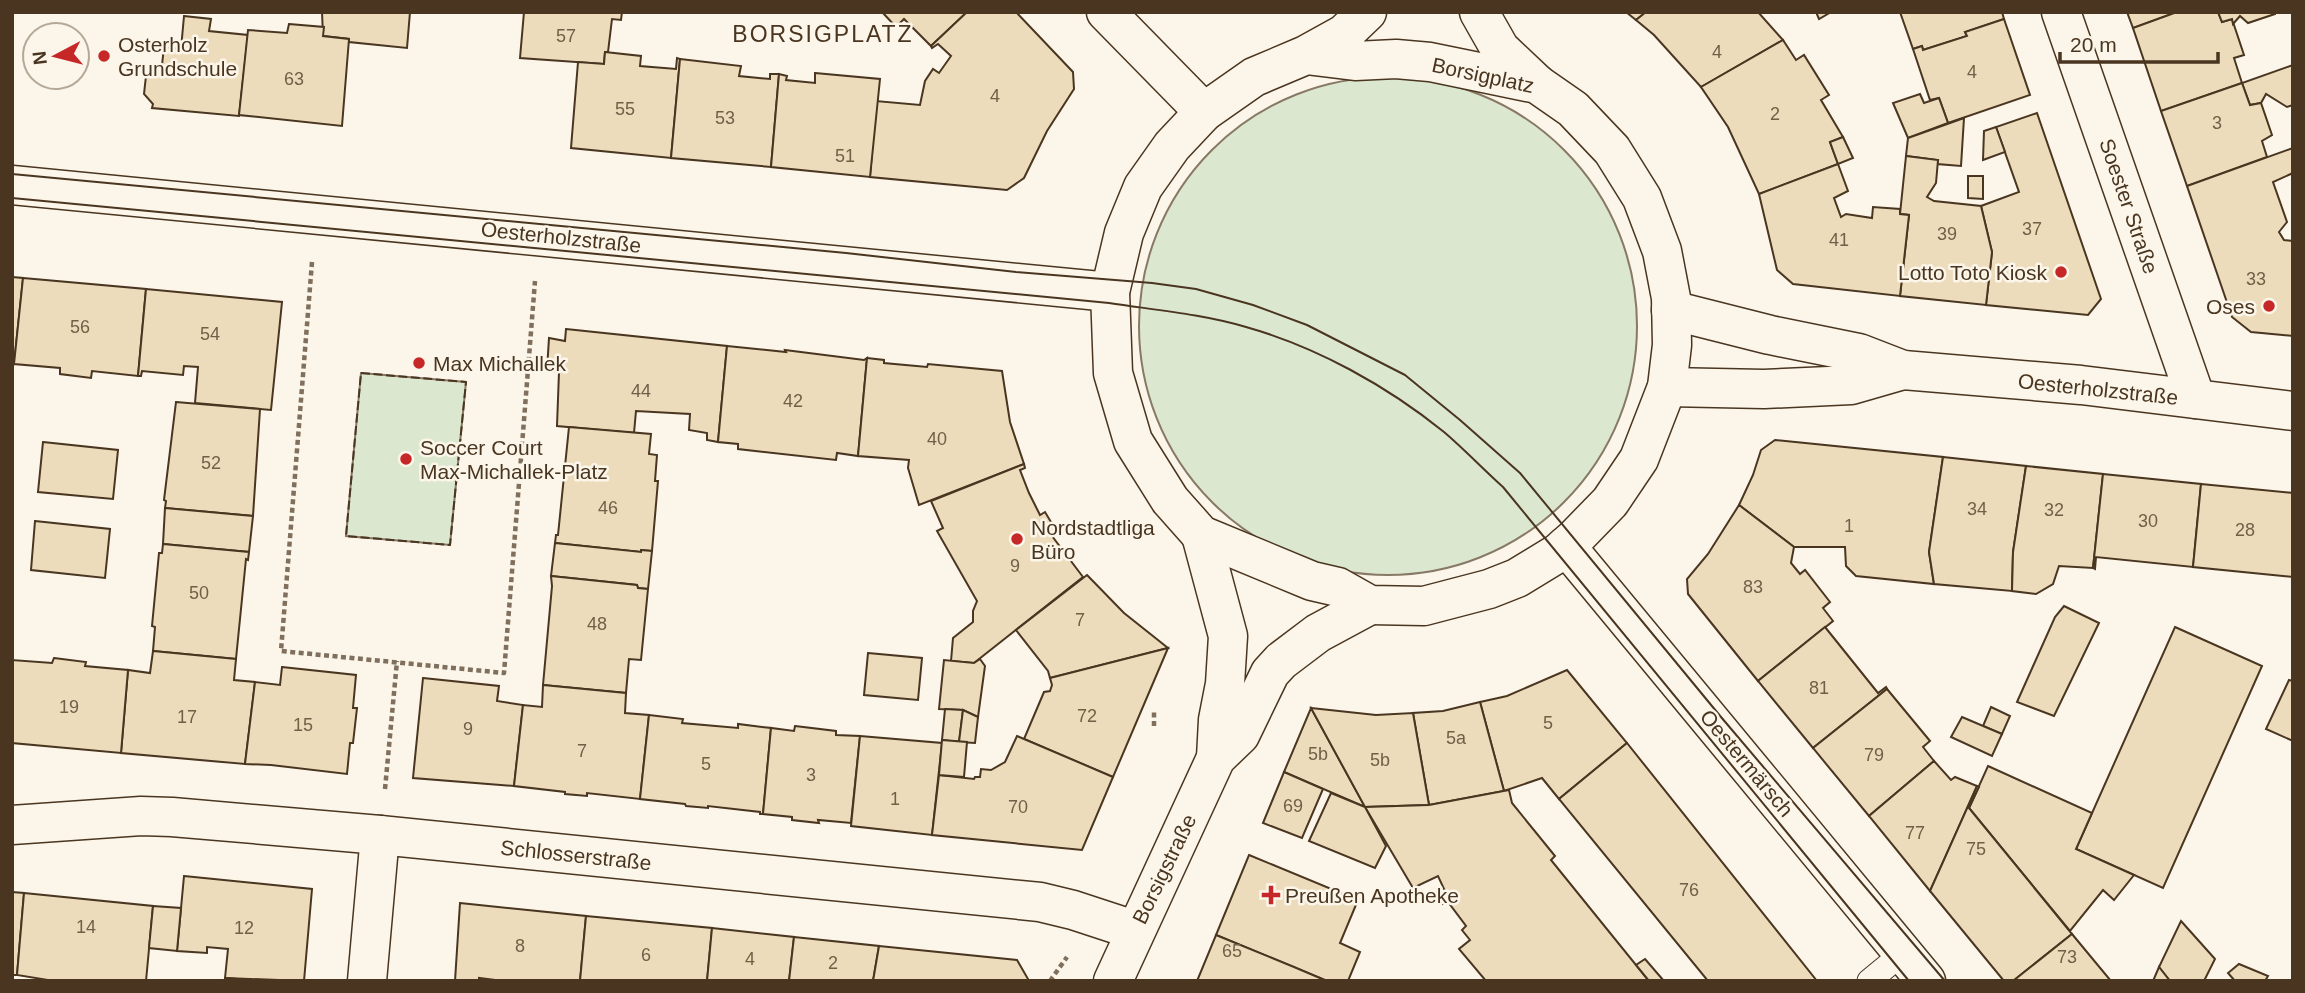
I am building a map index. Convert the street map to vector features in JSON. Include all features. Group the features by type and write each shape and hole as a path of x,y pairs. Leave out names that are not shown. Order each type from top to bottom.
{"street":[{"path":"1106,12 1204,111"},
{"path":"1306,55 1344,34 1367,12"},
{"path":"1479,12 1500,49 1537,84"},
{"name":"Soester Straße","path":"2061,12 2196,399"},
{"name":"Borsigplatz","path":"1306,55 1355,61 1396,59 1430,62 1537,84 1573,109 1612,150 1643,198 1662,251 1671,310 1672,345 1667,387 1639,459 1610,502 1566,546 1517,578 1489,589 1423,606 1370,605 1338,587 1300,576 1201,535 1170,500 1133,441 1113,373 1110,292 1124,233 1143,187 1172,146 1204,111 1254,77 1306,55"},
{"name":"Oesterholzstraße","path":"12,185 1110,292"},
{"name":"Oesterholzstraße","path":"1671,310 1760,333 1858,353 1903,370 2081,385 2293,411"},
{"name":"Oesterholzstraße","path":"1667,387 1764,389 1851,385 1903,370"},
{"name":"Borsigstraße","path":"1201,535 1228,636 1216,758"},
{"name":"Oestermärsch","path":"1566,546 1914,967"},
{"name":"Borsigstraße","path":"1113,981 1216,758 1240,735 1270,673 1281,661 1318,633 1370,605"},
{"name":"Schlosserstraße","path":"12,825 141,816 380,835 1040,902 1135,930"},
{"path":"368,981 380,835"}],"lane":[{"path":"1869,981 1914,967"}],"path":[{"path":"316,213 281,651 504,673 538,235"},
{"path":"380,835 397,661"},
{"path":"1154,712 1154,726"},
{"path":"1050,981 1095,918"}],"green space":[{"path":"1388,77 1437,81 1483,96 1527,119 1564,150 1595,187 1618,231 1633,277 1637,326 1633,375 1618,421 1595,465 1564,502 1527,533 1483,556 1437,571 1388,575 1339,571 1293,556 1249,533 1212,502 1181,465 1158,421 1143,375 1139,326 1143,277 1158,231 1181,187 1212,150 1249,119 1293,96 1339,81"},
{"name":"Soccer Court Max-Michallek-Platz","path":"361,373 466,382 450,545 346,536"}],"building":[{"path":"322,12 410,12 407,48 349,42 349,39 323,36"},
{"path":"524,12 622,12 621,20 612,19 604,64 520,58"},
{"path":"882,12 967,12 931,46 904,19 896,27"},
{"path":"967,12 1016,12 1073,72 1074,89 1047,131 1024,178 1007,190 870,177 876,101 920,105 925,81 933,69 939,73 951,56 938,44 932,48 931,46"},
{"path":"1626,12 1646,12 1636,20"},
{"path":"1646,12 1758,12 1783,40 1701,87 1654,35 1636,20"},
{"path":"1816,12 1831,12 1819,19"},
{"path":"1900,12 2002,12 2004,19 1965,32 1967,36 1923,50 1922,46 1913,49"},
{"path":"2127,12 2177,12 2133,28"},
{"path":"2177,12 2218,12 2222,22 2232,19 2244,55 2234,58 2242,83 2161,111 2133,28"},
{"path":"2218,12 2275,14 2248,23 2240,16 2233,24 2232,19 2222,22"},
{"path":"184,16 211,19 209,31 248,35 239,116 152,108 153,104 144,94 146,76 156,65 162,65 164,47 181,49"},
{"path":"2004,19 2030,95 1948,123 1939,98 1930,100 1913,49 1922,46 1923,50 1967,36 1965,32"},
{"path":"289,24 324,27 323,36 349,39 342,126 239,115 248,30 287,33"},
{"path":"1783,40 1796,60 1804,55 1829,95 1821,100 1843,137 1830,142 1838,164 1759,194 1728,127 1701,87"},
{"path":"605,52 641,56 640,66 676,69 677,58 680,59 671,158 571,148 578,62 604,64"},
{"path":"680,59 741,66 739,76 770,79 770,74 779,74 771,167 671,158"},
{"path":"2293,65 2293,105 2287,107 2266,94 2261,103 2250,105 2242,83"},
{"path":"815,73 880,79 870,177 771,167 779,74 787,76 786,80 815,83"},
{"path":"2242,83 2250,105 2261,103 2272,135 2262,141 2267,157 2187,186 2161,111"},
{"path":"1920,94 1924,103 1939,98 1948,123 1908,138 1893,103"},
{"path":"2037,113 2101,299 2088,315 1986,305 1992,252 1981,206 2019,192 1996,127"},
{"path":"1964,118 1961,166 1937,164 1938,160 1906,156 1908,138"},
{"path":"1996,127 2005,152 1983,160 1984,131"},
{"path":"1843,137 1853,158 1838,164 1830,142"},
{"path":"2293,148 2293,173 2273,182 2287,222 2279,232 2284,240 2293,241 2293,336 2251,332 2232,317 2187,186"},
{"path":"1906,156 1938,160 1936,183 1927,197 1934,201 1981,206 1992,252 1986,305 1900,296 1909,215 1900,214"},
{"path":"1838,164 1848,191 1834,198 1841,217 1846,214 1872,218 1873,207 1900,209 1900,214 1909,215 1900,296 1793,284 1777,270 1759,194"},
{"path":"1968,176 1983,176 1983,199 1968,198"},
{"path":"12,277 23,278 14,364 12,363"},
{"path":"23,278 146,289 138,376 92,371 91,378 60,374 60,368 14,364"},
{"path":"146,289 282,302 271,410 195,403 198,367 184,366 183,375 142,371 141,376 138,376"},
{"path":"566,329 727,346 718,442 707,440 707,433 689,430 690,414 636,411 634,433 557,426 559,372 547,370 549,338 565,341"},
{"path":"727,346 864,360 867,358 858,456 837,453 836,460 738,449 738,444 718,442"},
{"path":"867,358 884,360 884,363 1002,371 1010,422 1024,464 919,505 908,468 909,460 858,456"},
{"path":"176,402 260,409 253,516 165,508"},
{"path":"569,427 651,434 649,454 657,455 655,481 658,481 652,551 555,543"},
{"path":"1775,440 1943,457 1929,552 1934,584 1856,576 1846,566 1845,547 1794,547 1739,505 1761,450"},
{"path":"43,442 118,450 113,499 38,492"},
{"path":"1943,457 2026,466 2013,552 2012,591 1934,584 1929,552"},
{"path":"1024,464 1025,468 1020,470 1040,515 1045,512 1057,532 1052,536 1083,577 974,663 951,661 953,638 973,622 977,601 937,531 943,528 931,501"},
{"path":"2026,466 2103,474 2093,568 2059,566 2053,584 2036,594 2012,591 2013,552"},
{"path":"2103,474 2201,484 2193,567 2096,557 2095,569 2093,568"},
{"path":"2201,484 2293,493 2293,577 2193,567"},
{"path":"1739,505 1794,547 1791,563 1800,574 1805,570 1830,602 1823,608 1833,621 1758,681 1688,594 1687,579 1708,554"},
{"path":"165,508 253,516 249,552 163,544"},
{"path":"35,521 110,529 105,578 31,570"},
{"path":"555,543 652,551 648,589 638,588 637,585 551,576"},
{"path":"163,544 249,552 248,560 246,559 236,659 153,651 155,627 152,626 159,553 162,553"},
{"path":"1087,575 1124,613 1168,648 1050,678 1048,671 1016,630"},
{"path":"551,576 637,585 638,588 648,589 641,660 629,659 626,693 543,685"},
{"path":"2064,606 2099,623 2054,716 2017,702 2055,617"},
{"path":"1825,627 1878,693 1886,687 1887,689 1813,748 1758,681"},
{"path":"2175,627 2262,666 2163,888 2076,849"},
{"path":"1168,648 1113,777 1024,739 1044,692 1050,691 1050,678"},
{"path":"153,651 236,659 234,680 255,682 245,764 121,753 128,670 150,673"},
{"path":"868,653 922,658 918,700 864,695"},
{"path":"54,658 86,662 85,666 128,670 121,753 12,743 12,660 52,663"},
{"path":"980,659 985,666 978,717 963,710 939,709 944,660 974,663"},
{"path":"282,667 356,675 353,708 357,708 347,774 245,764 255,682 280,685"},
{"path":"1567,670 1627,743 1559,799 1542,778 1504,791 1480,702 1507,696"},
{"path":"423,678 499,686 497,701 523,705 514,786 413,778"},
{"path":"2289,680 2293,681 2293,741 2266,729"},
{"path":"543,685 626,693 625,713 649,715 640,799 587,793 587,796 565,794 514,786 523,705 542,707"},
{"path":"1887,689 1930,741 1923,747 1934,761 1869,816 1813,748"},
{"path":"1480,702 1504,791 1429,805 1413,713 1443,711"},
{"path":"1991,707 2010,716 2002,734 1983,726"},
{"path":"1311,708 1365,807 1284,772"},
{"path":"1311,708 1376,715 1413,713 1429,805 1365,807"},
{"path":"945,709 963,710 959,742 942,740"},
{"path":"963,710 978,717 975,743 959,742"},
{"path":"649,715 683,719 682,723 738,728 738,724 771,728 763,814 640,799"},
{"path":"1962,717 2002,734 1992,756 1951,737"},
{"path":"795,726 836,731 836,735 860,736 851,823 818,820 819,823 763,814 771,728 794,731"},
{"path":"860,736 942,743 932,835 851,826"},
{"path":"1017,736 1113,777 1082,850 932,835 939,775 974,779 980,777 981,769 991,770 1005,762"},
{"path":"942,740 967,742 964,777 939,775"},
{"path":"1627,743 1817,981 1708,981 1559,799"},
{"path":"1934,761 1951,780 1955,777 1977,786 1930,891 1869,816"},
{"path":"1988,766 2092,813 2076,849 2134,875 2114,900 2103,890 2070,931 1969,808"},
{"path":"1284,772 1323,789 1302,838 1263,823"},
{"path":"1977,786 1979,787 1969,808 2072,934 2013,981 2004,981 1930,891"},
{"path":"1509,790 1512,803 1555,856 1551,860 1649,981 1486,981 1459,949 1470,940 1462,930 1466,926 1448,902 1443,904 1439,894 1445,891 1438,876 1413,888 1365,807 1429,805"},
{"path":"1331,793 1365,807 1386,846 1375,868 1309,841"},
{"path":"1249,855 1358,900 1340,943 1360,952 1348,981 1327,981 1216,935"},
{"path":"184,876 312,889 304,981 225,978 228,949 207,947 207,953 177,951"},
{"path":"12,892 24,893 17,975 12,975"},
{"path":"24,893 153,906 146,981 54,981 17,975"},
{"path":"460,903 586,916 580,981 503,981 479,978 479,981 455,981"},
{"path":"153,906 181,908 177,951 149,948"},
{"path":"586,916 712,928 707,981 580,981"},
{"path":"2181,921 2215,959 2204,981 2170,981 2159,967"},
{"path":"712,928 794,937 789,981 707,981"},
{"path":"2072,934 2111,981 2013,981"},
{"path":"1216,935 1294,967 1327,981 1197,981"},
{"path":"794,937 879,946 873,981 789,981"},
{"path":"879,946 1017,960 1028,979 873,981"},
{"path":"1645,959 1664,981 1649,981 1636,965"},
{"path":"2239,964 2268,976 2265,981 2235,981 2228,973"},
{"path":"2159,967 2170,981 2153,981"},
{"path":"227,978 259,981 225,981"}],"tram line":[{"path":"12,174 1152,283 1196,289 1253,305 1307,325 1405,375 1520,473 1721,717 1945,981"},
{"path":"12,198 1109,303 1212,319 1273,335 1299,345 1375,384 1422,415 1503,487 1909,981"}],"fence":[{"path":"361,373 466,382 450,545 346,536 361,373"}],"place":[{"name":"Osterholz Grundschule","path":"104,56"},
{"name":"Lotto Toto Kiosk","path":"2061,272"},
{"name":"Oses","path":"2269,306"},
{"name":"Max Michallek","path":"419,363"},
{"name":"Soccer Court Max-Michallek-Platz","path":"406,459"},
{"name":"Nordstadtliga Büro","path":"1017,539"},
{"name":"Preußen Apotheke","path":"1271,895"}],"district":[{"name":"BORSIGPLATZ","path":"823,34"}]}
